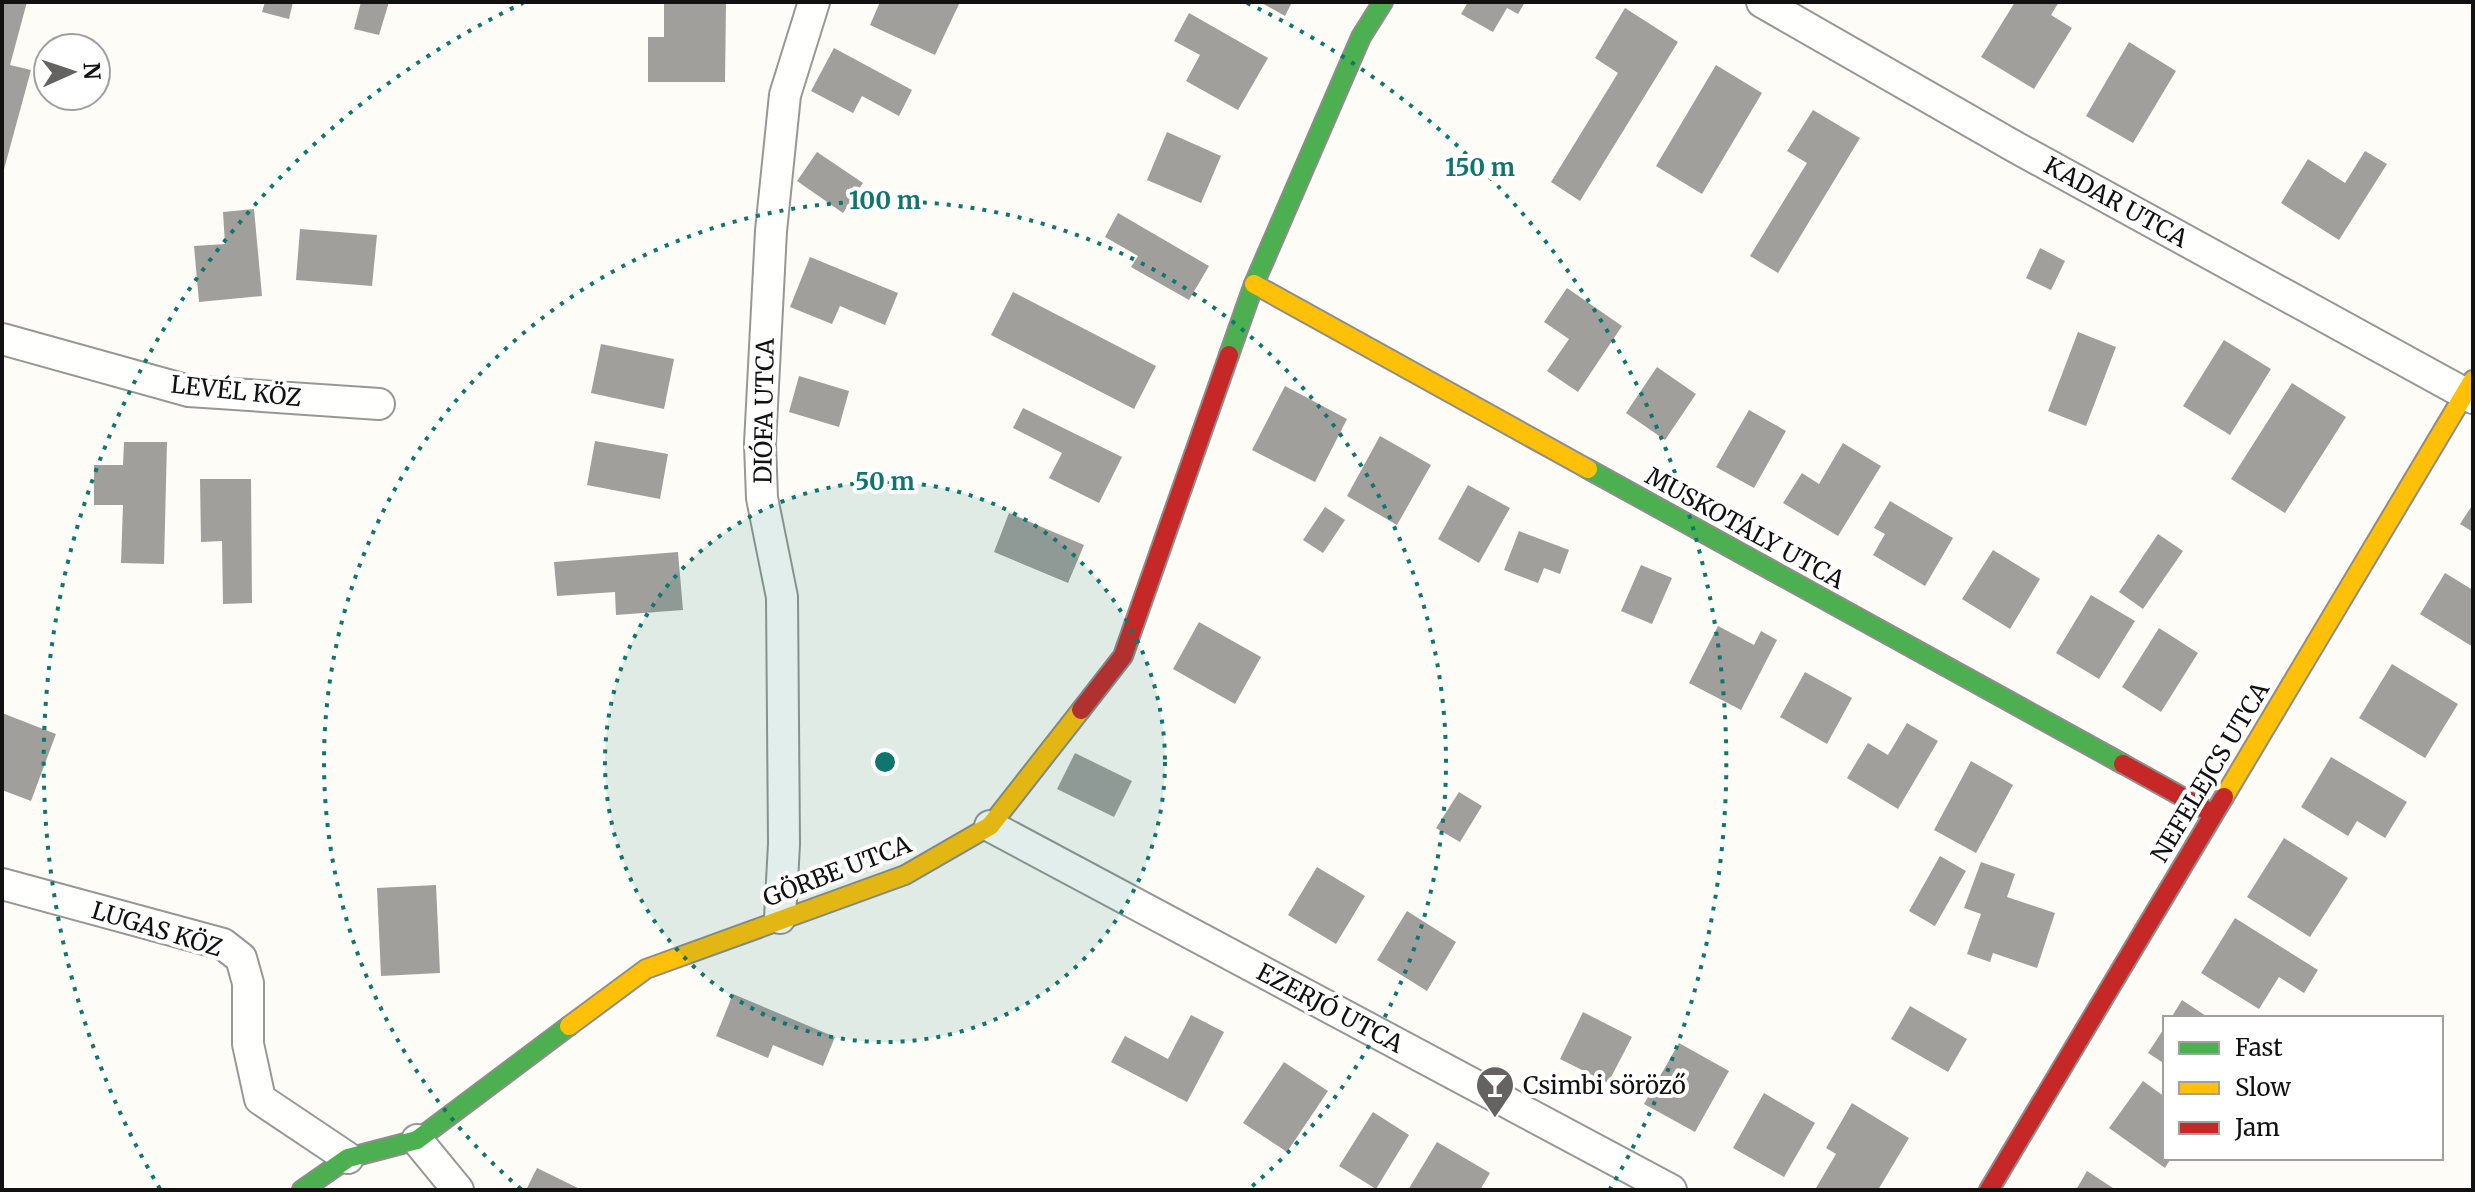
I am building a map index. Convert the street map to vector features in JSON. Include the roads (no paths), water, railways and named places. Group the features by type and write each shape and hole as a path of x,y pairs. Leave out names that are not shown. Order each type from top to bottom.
{"street":[{"name":"DIÓFA UTCA","path":"780,918 784,844 782,597 762,498 760,444 771,231 785,95 814,2"},
{"name":"GÖRBE UTCA","path":"302,1190 348,1158 417,1140 646,969 905,875 990,826 1123,656 1254,284 1361,37 1383,2"},
{"name":"KADAR UTCA","path":"1762,2 2031,156 2470,390"},
{"name":"MUSKOTÁLY UTCA","path":"1254,284 2213,814"},
{"name":"LEVÉL KÖZ","path":"2,339 189,391 379,404"},
{"name":"NEFELEJCS UTCA","path":"1989,1190 2470,390"},
{"name":"EZERJÓ UTCA","path":"990,826 1671,1190"},
{"name":"LUGAS KÖZ","path":"2,884 223,944 241,958 248,983 248,1044 253,1081 260,1099 348,1158"},
{"path":"417,1140 458,1190"}],"place":[{"name":"Csimbi söröző","path":"1495,1119"}]}
